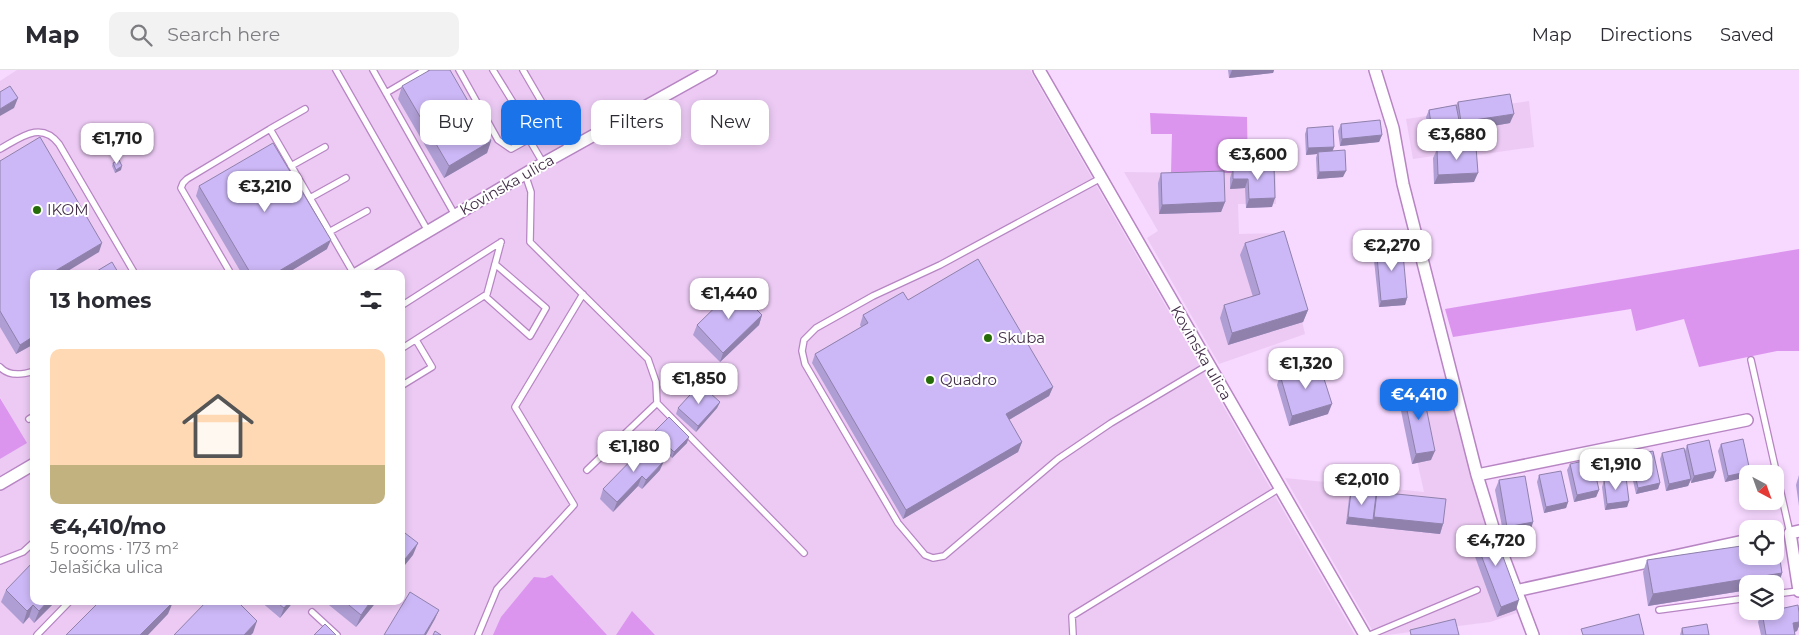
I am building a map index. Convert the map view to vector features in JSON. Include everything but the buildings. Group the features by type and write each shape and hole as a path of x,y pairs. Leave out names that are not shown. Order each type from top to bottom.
{"street":[{"name":"Kovinska ulica","path":"362,270 544,163 711,70"},
{"name":"Kovinska ulica","path":"1039,70 1365,635"},
{"path":"1375,70 1393,128 1403,184 1478,475 1496,537 1533,635"},
{"path":"1478,475 1748,420"},
{"path":"0,484 30,466"},
{"path":"1794,532 1799,591"},
{"path":"1515,591 1739,542"}],"lane":[{"path":"336,70 428,231"},
{"path":"373,70 455,215"},
{"path":"386,92 425,70"},
{"path":"459,70 498,140 501,142"},
{"path":"493,70 511,100"},
{"path":"523,70 569,149"},
{"path":"229,270 181,188 182,183 305,109"},
{"path":"270,129 353,270"},
{"path":"0,149 32,132 45,133 51,136 63,152 133,270"},
{"path":"505,145 511,149 518,145"},
{"path":"533,145 544,163"},
{"path":"292,166 325,147"},
{"path":"525,174 531,192 530,242 648,359 656,382 657,402 804,553"},
{"path":"310,198 346,178"},
{"path":"1101,178 940,265 873,296 816,328 804,340 802,351 805,364 898,523 925,555 933,558 944,556 1058,459 1111,423 1208,365"},
{"path":"329,232 367,211"},
{"path":"405,303 501,242 487,294 405,347"},
{"path":"485,296 530,336 546,308 495,264"},
{"path":"478,635 497,589 574,505 515,407 583,294"},
{"path":"405,384 432,367 416,340"},
{"path":"1751,360 1794,532"},
{"path":"0,368 3,371 14,374 30,373"},
{"path":"587,470 657,402"},
{"path":"1074,635 1072,616 1280,488"},
{"path":"0,561 23,552 30,546"},
{"path":"1370,635 1477,590"},
{"path":"1784,593 1799,591"},
{"path":"1659,610 1739,599"},
{"path":"37,635 66,605"},
{"path":"312,612 337,635"}],"shaded area":[{"path":"17,70 1030,70 1355,635 0,635 0,459 26,443 0,397 0,81"},
{"path":"1529,101 1534,147 1477,155 1475,150 1413,159 1406,119"},
{"path":"1150,113 1247,117 1248,173 1171,173 1172,134 1151,134"},
{"path":"1124,172 1276,174 1276,204 1238,204 1239,234 1282,233 1305,334 1219,364 1147,238 1158,231"},
{"path":"1799,249 1799,351 1777,351 1699,367 1684,319 1636,331 1631,309 1453,337 1445,309"},
{"path":"1447,379 1520,612 1490,622 1375,635 1285,478 1424,492 1401,388"},
{"path":"0,398 27,443 0,459"},
{"path":"552,575 607,635 493,635 501,617 534,577 545,578"},
{"path":"632,611 655,635 616,635"}],"place":[{"name":"IKOM","path":"37,210"},
{"name":"Skuba","path":"988,338"},
{"name":"Quadro","path":"930,380"}]}
